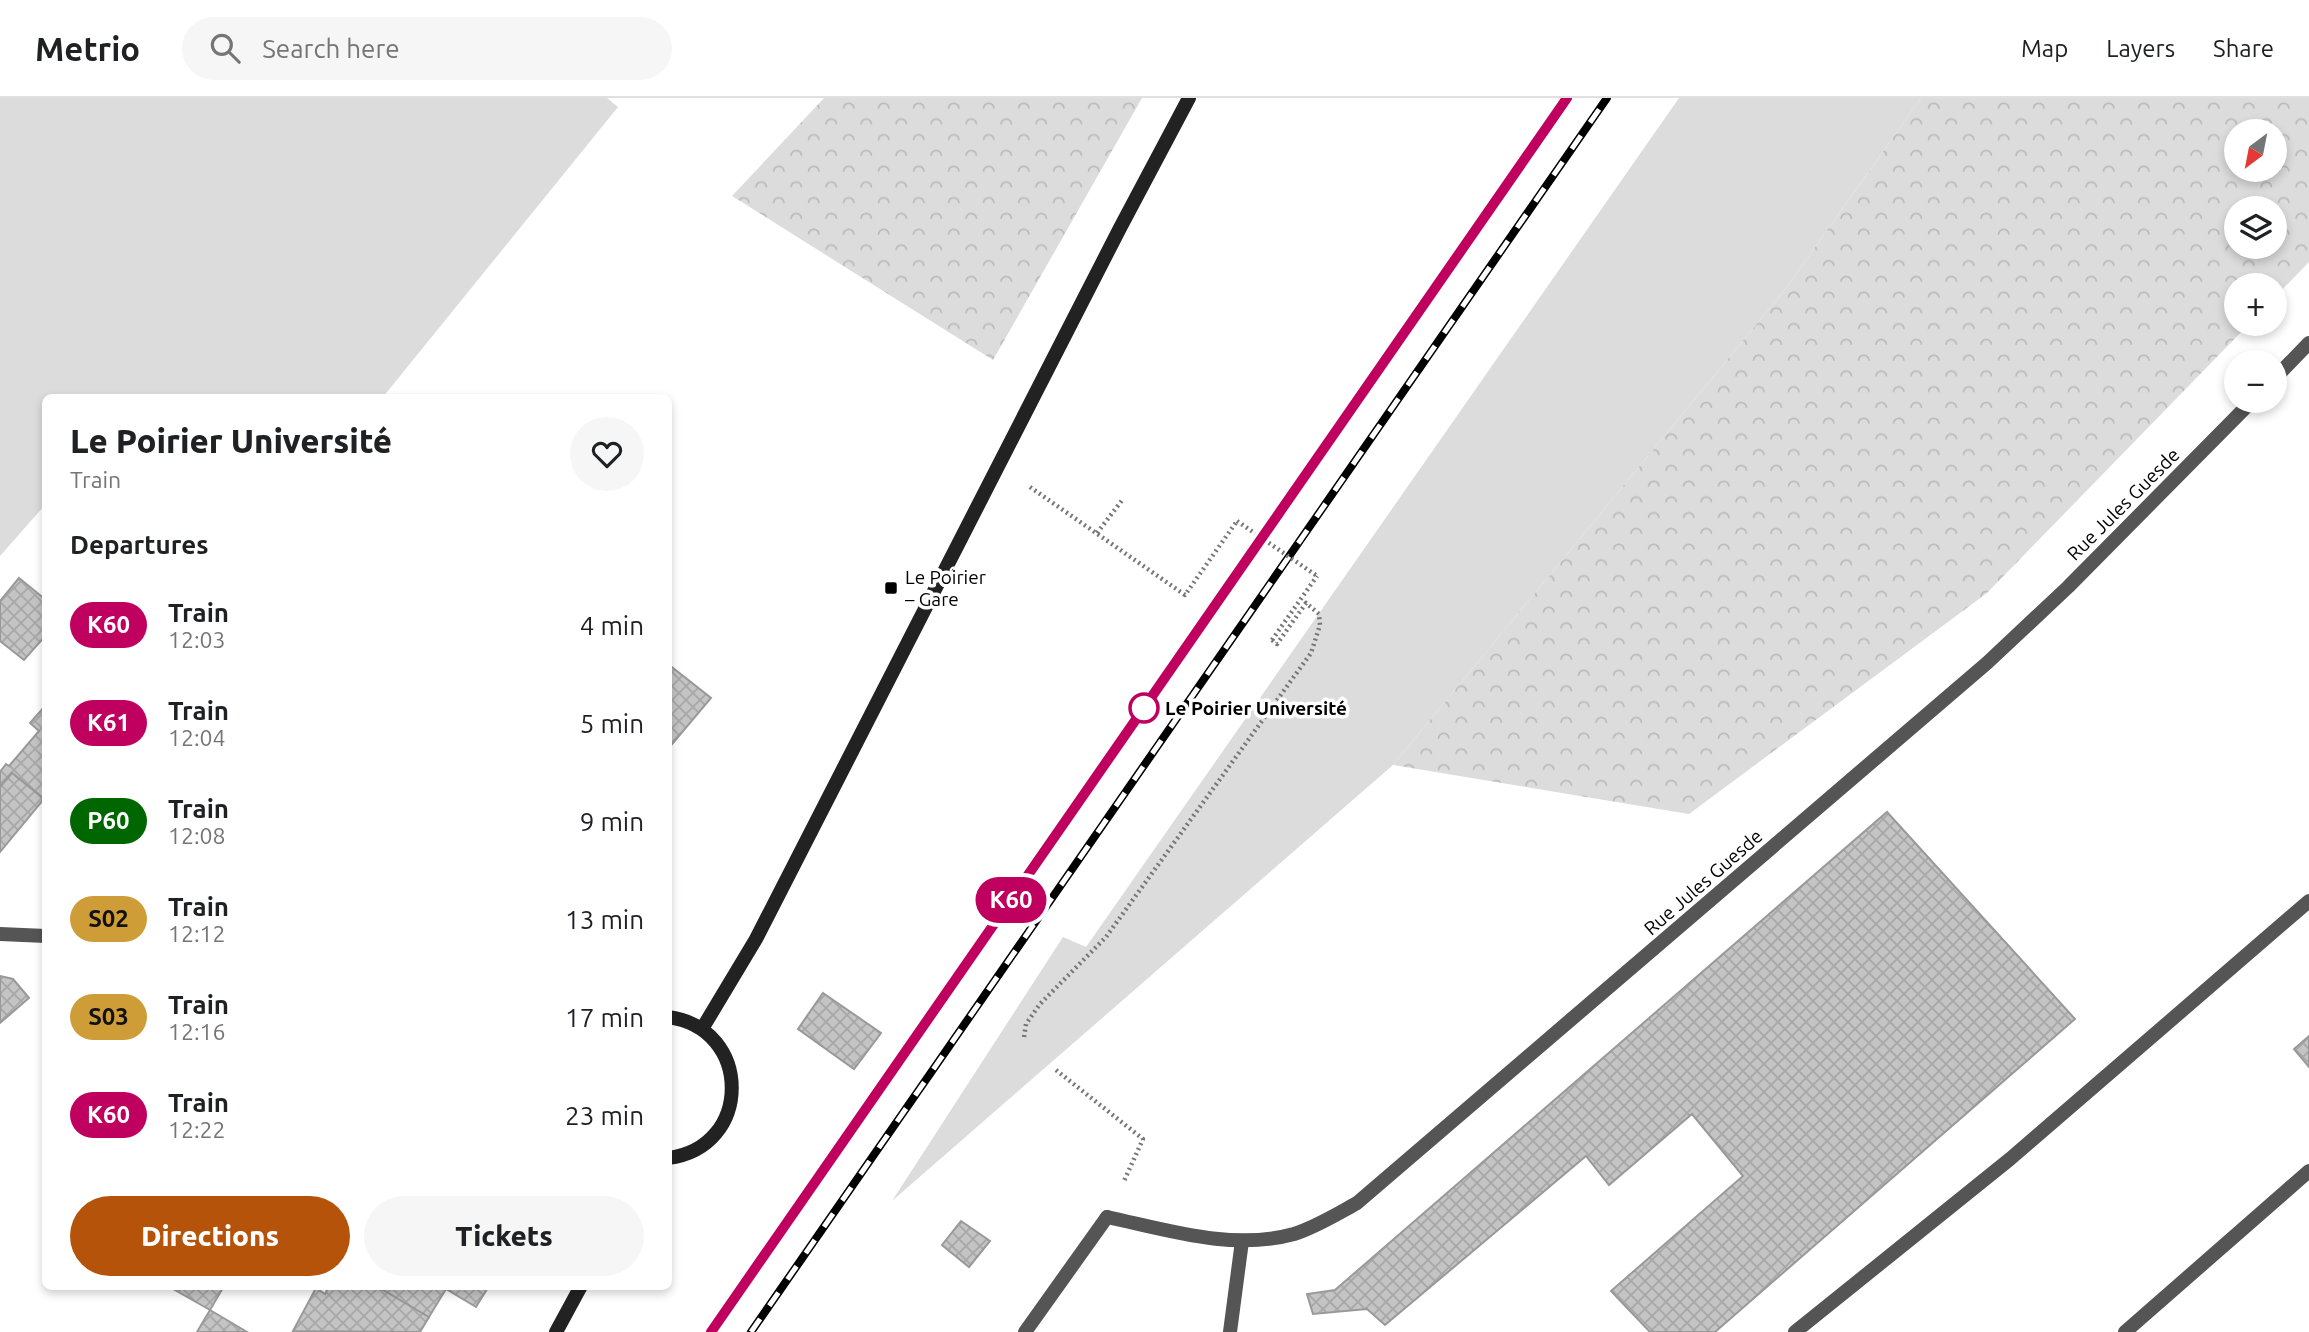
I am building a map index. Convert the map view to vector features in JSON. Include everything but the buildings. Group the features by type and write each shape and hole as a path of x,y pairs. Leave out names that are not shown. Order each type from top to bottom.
{"street":[{"path":"702,1029 757,939 1189,98"},
{"path":"2287,365 2309,343"},
{"name":"Rue Jules Guesde","path":"1107,1217 1204,1238 1269,1240 1297,1233 1357,1203 1978,671 2068,587 2240,413"},
{"path":"1795,1332 2010,1159 2309,901"},
{"path":"0,934 42,936"},
{"path":"672,1018 693,1023 718,1045 729,1064 733,1086 729,1108 720,1128 704,1144 672,1157"},
{"path":"2125,1332 2309,1171"},
{"path":"1025,1332 1107,1217"},
{"path":"1230,1332 1242,1241"},
{"path":"556,1332 578,1290"}],"path":[{"path":"1000,466 1185,595 1237,521 1317,576 1272,640 1278,644 1306,603 1319,614 1320,625 1311,653 1107,937 1040,1004 1026,1024 1024,1037"},
{"path":"1097,534 1123,499"},
{"path":"1056,1070 1143,1139 1107,1217"}],"green space":[{"path":"0,98 607,98 618,107 385,394 42,394 42,508 0,556"},
{"path":"824,98 1142,98 993,360 732,196"},
{"path":"1679,98 1921,98 1784,291 1393,765 892,1201 1063,937 1086,947"},
{"path":"1921,98 2309,98 2309,262 2287,285 2287,273 2224,273 2224,336 2237,336 1987,593 1689,814 1393,765 1784,291"}],"railway":[{"path":"711,1332 1567,98"},
{"path":"751,1332 1607,98"}],"train":[{"name":"K60","path":"711,1332 1567,98"}],"place":[{"name":"Le Poirier – Gare","path":"891,588"},
{"name":"Le Poirier Université","path":"1144,708"}]}
